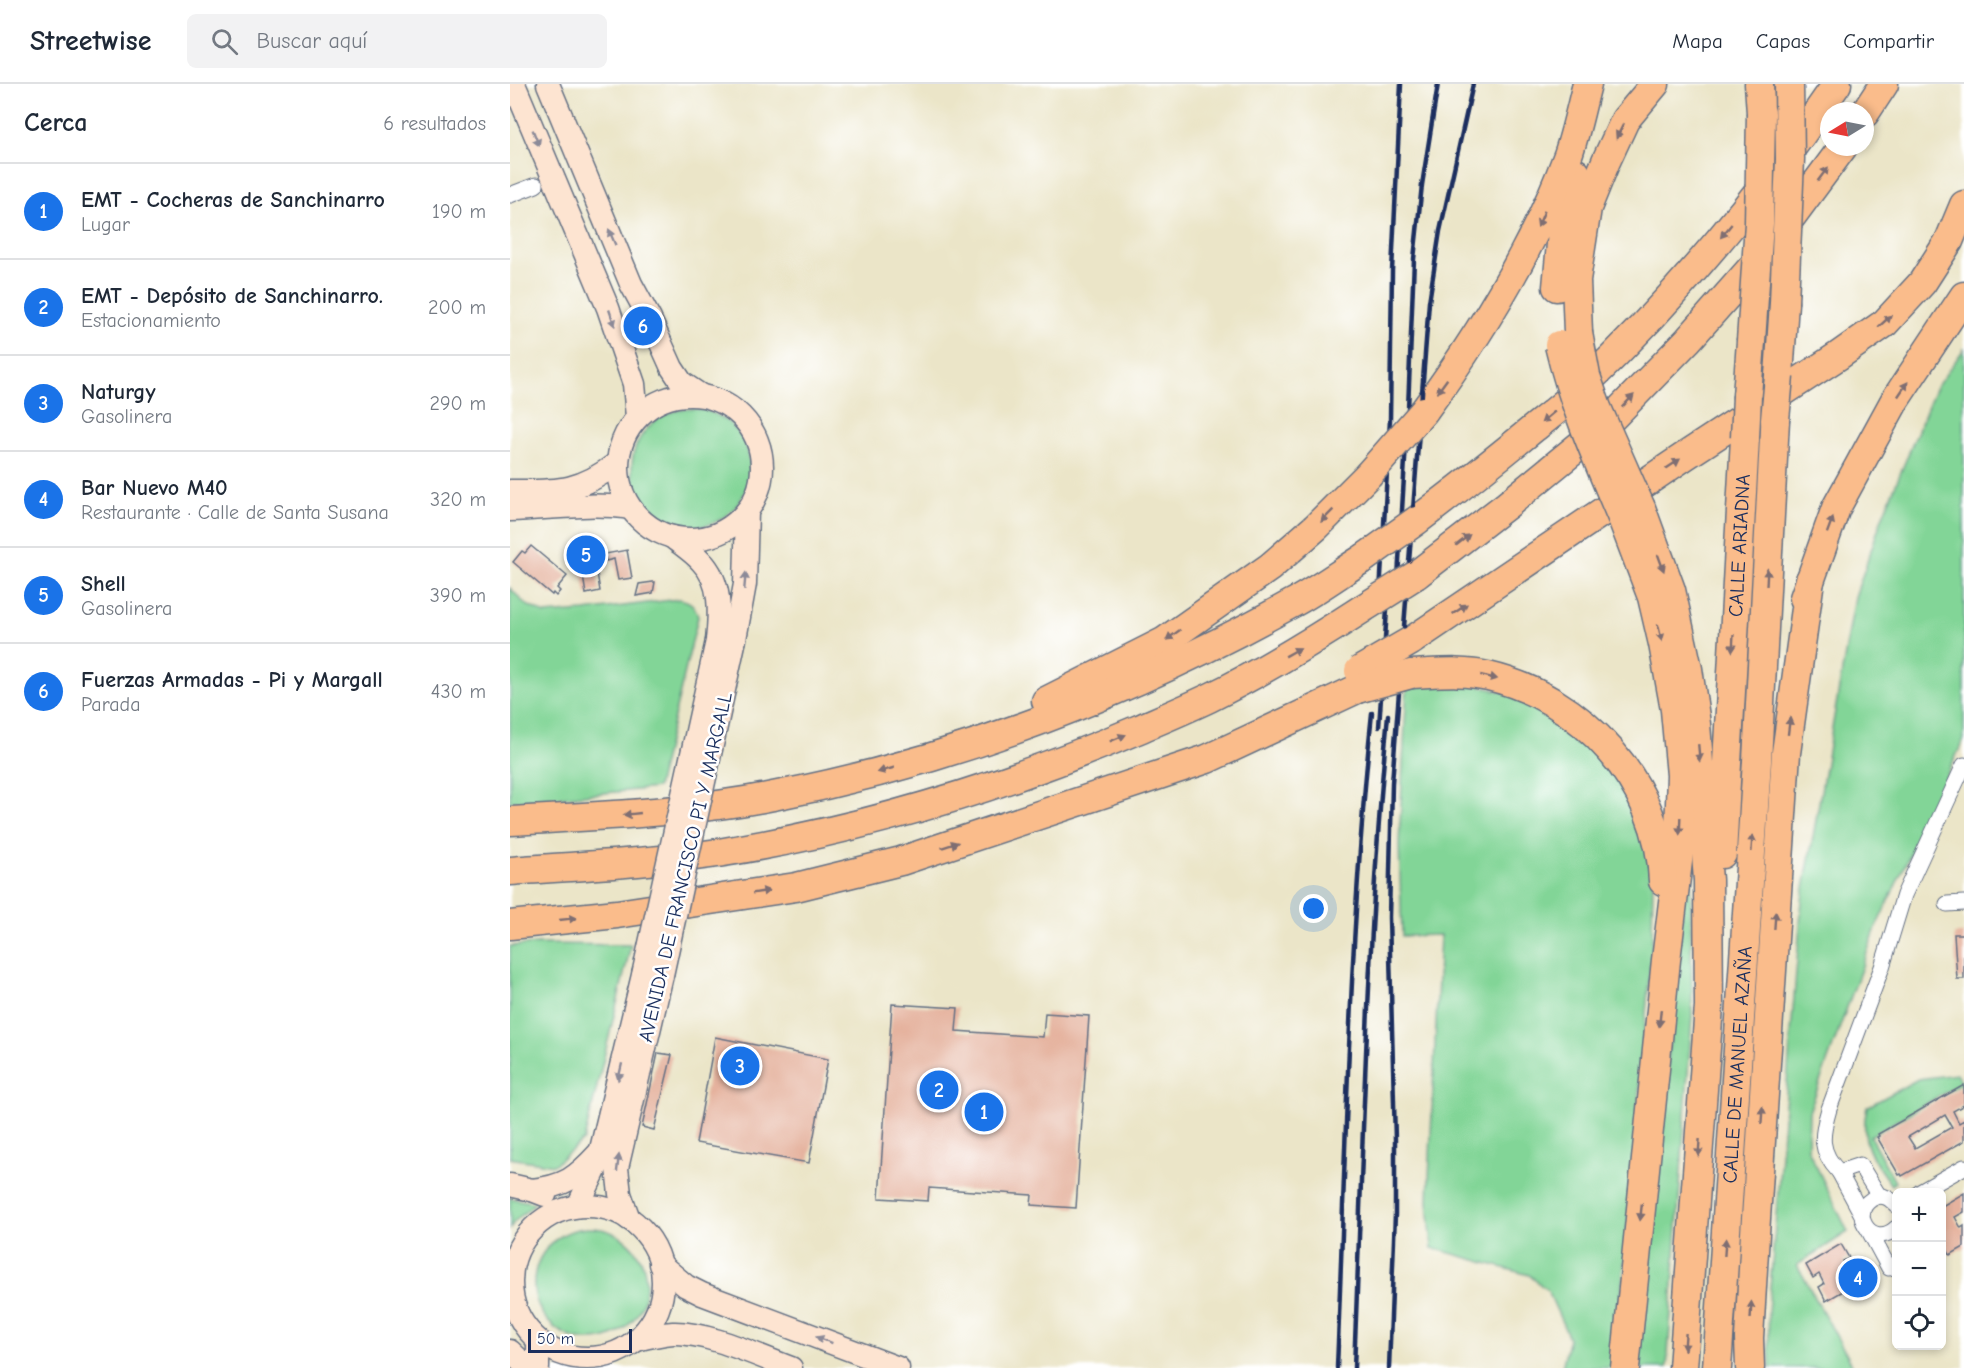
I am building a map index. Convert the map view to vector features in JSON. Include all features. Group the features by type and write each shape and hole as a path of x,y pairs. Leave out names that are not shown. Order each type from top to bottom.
{"highway":[{"path":"942,753 1165,641 1270,567 1316,527 1368,475 1424,411 1499,298 1538,226 1568,154 1587,84"},
{"path":"1598,84 1563,222 1557,283 1568,339 1586,376 1631,513 1663,644 1675,710 1681,775 1678,861 1625,1368"},
{"path":"1568,339 1587,208 1625,120 1655,84"},
{"name":"CALLE ARIADNA","path":"1709,1005 1717,964 1745,438 1759,223 1761,112 1759,84"},
{"name":"CALLE ARIADNA","path":"1757,761 1775,420 1784,303 1790,159 1788,84"},
{"path":"510,821 618,815 717,805 772,796 883,772 1028,725 1135,682 1198,653 1293,603 1364,558 1416,521 1481,472 1578,391 1654,314 1724,235 1805,131 1837,84"},
{"path":"1872,102 1884,84"},
{"path":"510,885 715,865 819,845 920,820 1007,790 1088,751 1209,698 1309,643 1416,576 1507,505 1614,415 1688,340 1763,255 1836,156"},
{"path":"510,925 617,914 796,887 901,861 1103,794 1358,680 1411,641 1885,323 1922,283 1949,241 1964,205"},
{"path":"1757,761 1777,686 1810,580 1836,508 1895,400 1964,296"},
{"path":"1631,513 1671,590 1688,669 1696,724 1708,880 1709,1005"},
{"path":"1750,1368 1749,1338 1755,1234 1786,753 1810,580"},
{"path":"1358,680 1459,672 1488,676 1520,686 1548,700 1601,740 1624,766 1654,823 1663,858 1666,960"},
{"path":"510,870 613,864 716,853 800,838 908,810 1088,751"},
{"name":"CALLE DE MANUEL AZAÑA","path":"1717,1368 1757,761"},
{"name":"CALLE DE MANUEL AZAÑA","path":"1683,1368 1709,1005"}],"street":[{"path":"514,84 608,308 634,384 637,417"},
{"path":"548,84 631,284 672,368 682,383 700,395"},
{"path":"510,195 536,185"},
{"path":"700,395 718,400 734,410 747,423 757,438 762,456 762,476 758,491 747,511 732,525 713,535 693,539 672,537 649,526 630,508 620,487 617,464 620,447 637,417 655,403 678,396 700,395"},
{"path":"510,491 568,489 581,485 617,464"},
{"path":"510,510 542,510 594,505 630,508"},
{"name":"AVENIDA DE FRANCISCO PI Y MARGALL","path":"629,1220 620,1194 617,1168 652,975 726,640 745,584 747,511"},
{"name":"AVENIDA DE FRANCISCO PI Y MARGALL","path":"672,537 703,562 717,587 720,616 726,640"},
{"path":"1892,1266 1889,1268 1863,1223 1861,1213 1839,1172 1828,1160 1823,1145 1823,1128 1882,968 1904,895 1964,765"},
{"path":"1947,904 1964,903"},
{"name":"AVENIDA DE FRANCISCO PI Y MARGALL","path":"574,1206 591,1183 652,975"},
{"path":"532,1190 560,1185 572,1179 601,1151"},
{"path":"1839,1172 1860,1165 1879,1196"},
{"path":"1927,1188 1964,1167"},
{"path":"510,1185 532,1190 574,1206 601,1208 615,1212 629,1220 649,1239 660,1264 663,1281 656,1314 647,1328 610,1361 578,1358 562,1354 537,1342 510,1336"},
{"path":"1861,1213 1868,1201 1879,1196 1892,1200"},
{"path":"538,1368 537,1342 523,1324 513,1296 512,1280 515,1260 523,1242 535,1227 551,1215 574,1206"},
{"path":"1869,1231 1878,1235 1892,1230"},
{"path":"660,1264 686,1286 702,1294 898,1368"},
{"path":"636,1340 658,1335 690,1334 711,1339 791,1368"},
{"path":"510,1351 528,1368"}],"green space":[{"path":"1964,349 1964,739 1877,925 1809,1112 1808,1149 1848,1232 1797,1265 1854,1368 1770,1368 1768,1313 1802,900 1855,597 1882,518 1935,389"},
{"path":"691,409 713,414 733,426 745,446 750,468 745,490 733,510 713,522 691,527 669,522 649,510 637,490 632,468 637,446 649,426 669,414"},
{"path":"510,588 525,604 545,614 679,599 689,602 694,607 698,617 657,788 510,802"},
{"path":"1465,683 1508,693 1552,715 1599,753 1633,804 1653,876 1652,944 1615,1368 1562,1368 1569,1338 1548,1291 1529,1275 1432,1248 1428,1201 1440,935 1402,936 1399,844 1407,685"},
{"path":"1690,836 1692,1016 1667,1368 1637,1368"},
{"path":"631,945 584,1140 554,1165 510,1158 510,946"},
{"path":"1957,1074 1962,1083 1870,1136 1895,1182 1891,1185 1868,1149 1865,1130 1867,1107 1918,1079"},
{"path":"510,1198 535,1203 514,1222 510,1229"},
{"path":"590,1228 612,1232 630,1244 642,1262 646,1284 642,1306 630,1324 612,1336 590,1340 568,1336 550,1324 538,1306 534,1284 538,1262 550,1244 568,1232"}],"building":[{"path":"531,546 567,576 557,588 560,591 556,596 513,562 522,551 525,553"},
{"path":"594,549 598,572 581,575 577,552"},
{"path":"627,550 632,578 618,580 614,559 606,561 605,554"},
{"path":"597,573 600,591 586,594 583,576"},
{"path":"655,582 653,593 636,596 639,584"},
{"path":"1954,934 1964,934 1964,979 1957,979"},
{"path":"892,1004 958,1008 956,1031 1043,1037 1045,1013 1089,1016 1076,1208 1031,1205 1032,1195 929,1188 928,1201 879,1198"},
{"path":"715,1037 828,1059 809,1163 696,1143"},
{"path":"658,1053 672,1055 654,1130 642,1127"},
{"path":"1964,1085 1964,1105 1953,1111 1959,1123 1964,1120 1964,1141 1902,1176 1899,1175 1877,1137 1878,1134","holes":["1945,1115 1952,1127 1915,1148 1908,1137"]},
{"path":"1964,1193 1964,1212 1955,1217 1961,1228 1964,1226 1964,1247 1950,1255 1946,1247 1946,1204"},
{"path":"1841,1244 1849,1258 1843,1261 1849,1270 1854,1267 1862,1280 1826,1301 1819,1287 1824,1284 1819,1274 1813,1278 1806,1265"}],"railway":[{"path":"1380,593 1390,420 1392,271 1401,84"},
{"path":"1397,595 1414,259 1422,185 1438,84"},
{"path":"1389,1368 1395,1214 1389,917 1392,783 1429,302 1440,231 1473,84"},
{"path":"1379,727 1389,580"},
{"path":"1337,1368 1353,959 1372,713"},
{"path":"1354,1368 1370,959 1388,715"}],"place":[{"name":"Fuerzas Armadas - Pi y Margall","path":"643,326"},
{"name":"Shell","path":"586,555"},
{"name":"Naturgy","path":"740,1066"},
{"name":"EMT - Depósito de Sanchinarro.","path":"939,1090"},
{"name":"EMT - Cocheras de Sanchinarro","path":"984,1112"},
{"name":"Bar Nuevo M40","path":"1858,1278"}]}
